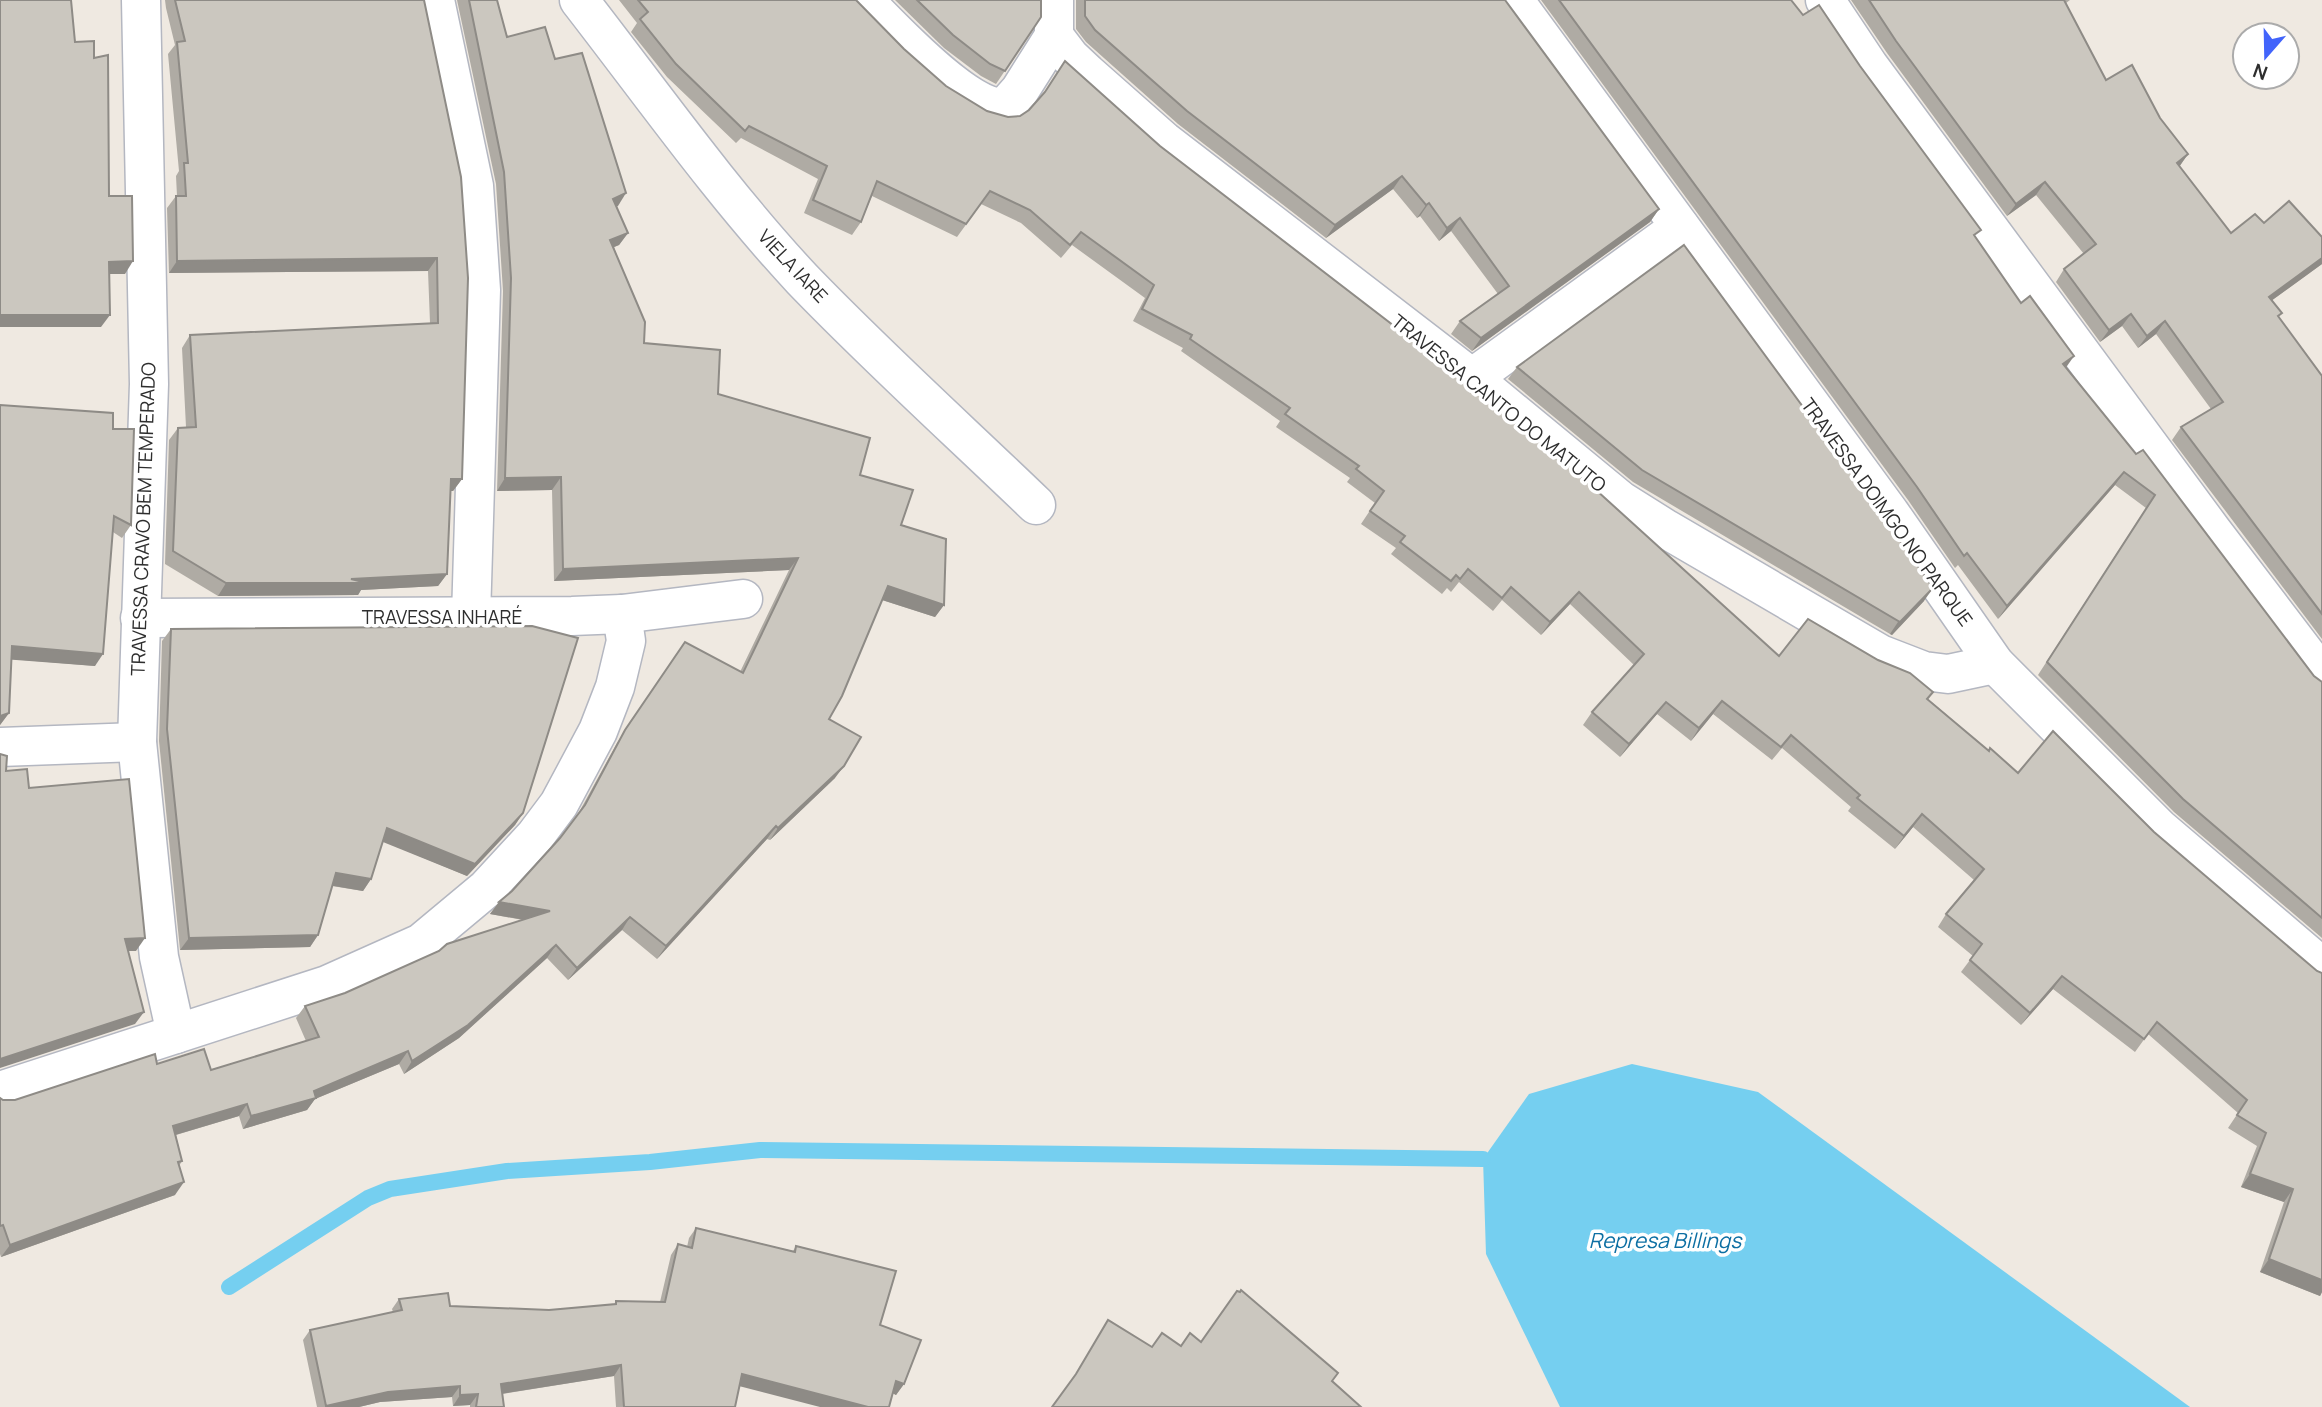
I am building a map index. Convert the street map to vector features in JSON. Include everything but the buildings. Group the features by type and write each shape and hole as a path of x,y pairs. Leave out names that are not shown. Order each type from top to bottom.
{"street":[{"name":"TRAVESSA CRAVO BEM TEMPERADO","path":"141,0 149,384 137,742 159,957 176,1034"},
{"path":"435,0 474,186 481,290 471,617"},
{"name":"VIELA IARE","path":"579,0 733,200 802,278 873,350 1036,505"},
{"path":"864,0 903,40 948,79 974,97 997,108 1004,108 1010,103 1054,18"},
{"name":"TRAVESSA DOIMGO NO PARQUE","path":"1514,0 1890,513 1995,664 2159,828 2322,967"},
{"path":"1825,0 1869,66 2322,675"},
{"name":"TRAVESSA CANTO DO MATUTO","path":"1054,18 1070,57 1164,141 1472,378 1620,500 1666,530 1880,654 1924,671 1948,674 1995,664"},
{"path":"1472,378 1680,228"},
{"name":"TRAVESSA INHARÉ","path":"140,618 622,614 743,599"},
{"path":"0,1091 327,985 421,943 487,888 535,836 559,804 598,731 617,678 625,641 622,614"},
{"path":"0,747 137,742"}],"water":[{"name":"Represa Billings","path":"1632,1064 1758,1092 2190,1407 1560,1407 1486,1254 1483,1159 1529,1094"}],"waterway":[{"path":"229,1287 368,1198 390,1189 507,1171 650,1162 760,1150 1483,1159"}]}
